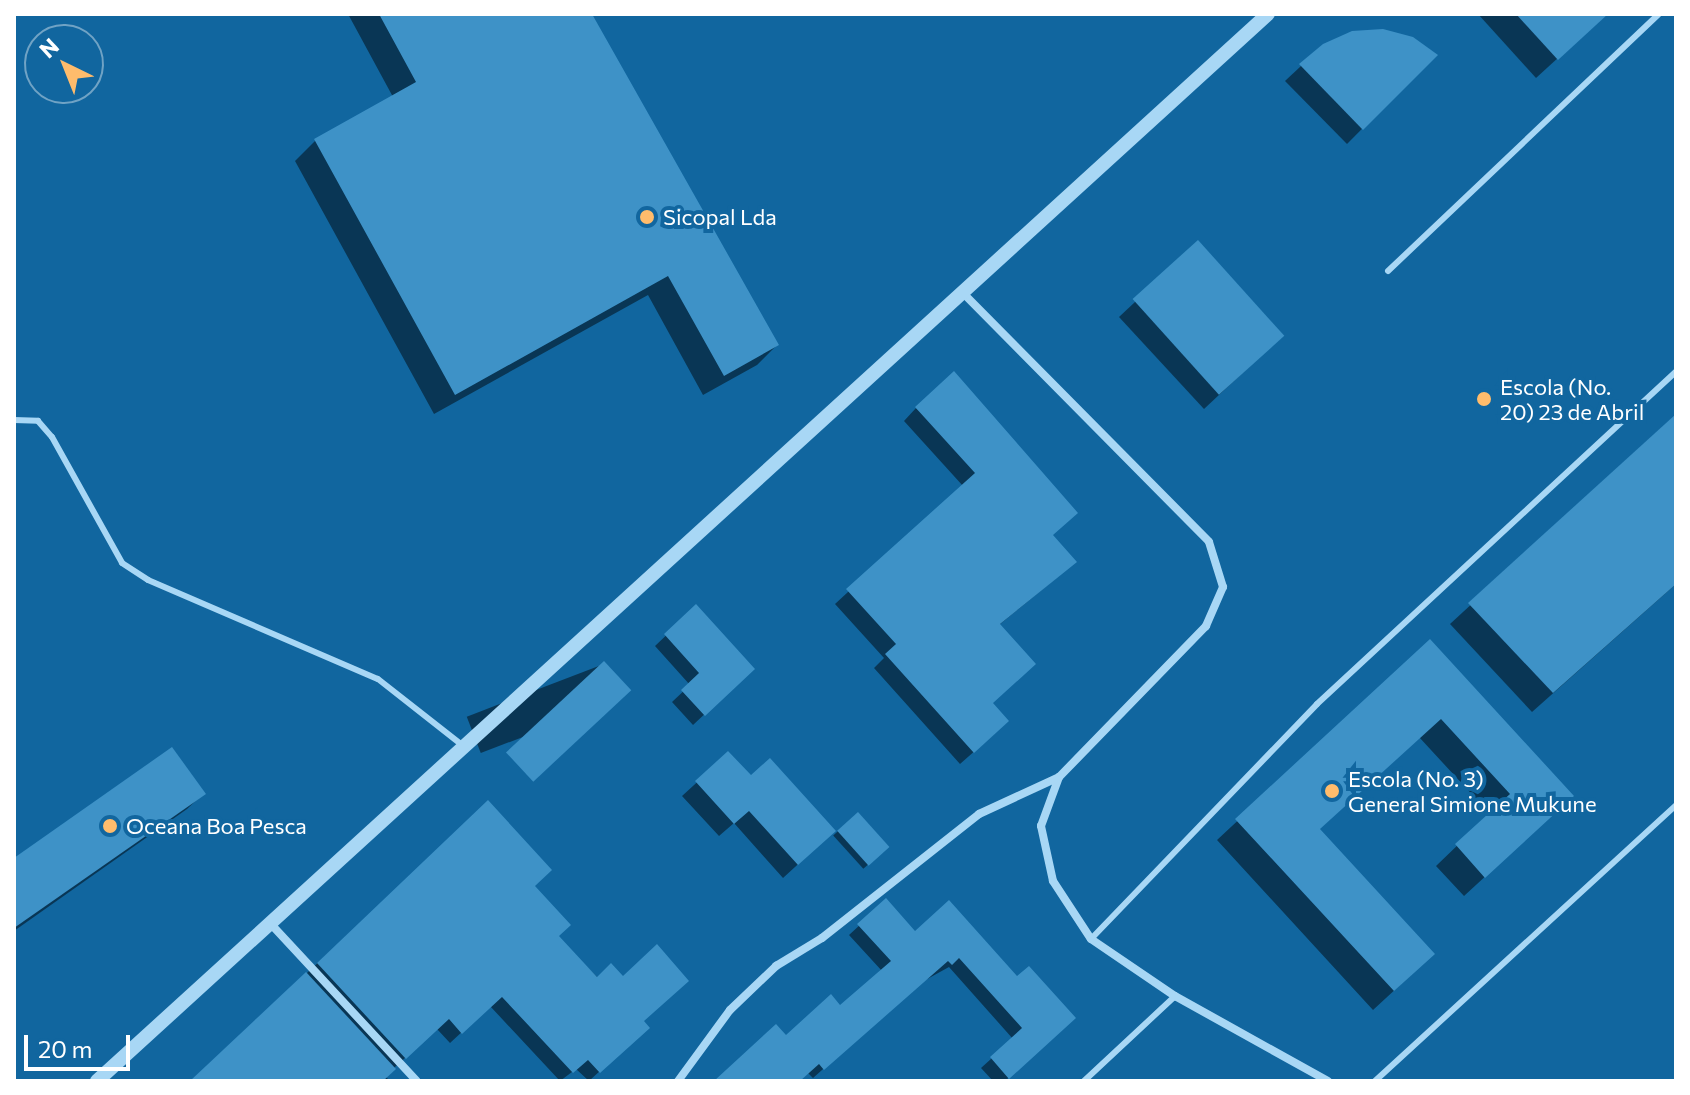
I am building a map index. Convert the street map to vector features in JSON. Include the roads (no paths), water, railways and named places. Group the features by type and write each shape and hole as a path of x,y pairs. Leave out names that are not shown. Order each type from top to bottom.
{"street":[{"path":"97,1081 461,744 1268,14"},
{"path":"678,1081 730,1010 776,966 822,938 979,814 1059,777 1206,626 1223,587 1209,542 962,292"},
{"path":"1059,777 1041,826 1053,881 1091,939 1175,996 1328,1081"},
{"path":"268,922 417,1081"}],"lane":[{"path":"1388,271 1659,14"},
{"path":"1091,939 1317,704 1676,372"},
{"path":"14,420 38,421 52,437 122,563 148,580 378,679 461,744"},
{"path":"1375,1081 1676,805"},
{"path":"1084,1081 1175,996"}],"place":[{"name":"Sicopal Lda","path":"647,217"},
{"name":"Escola (No. 20) 23 de Abril","path":"1484,399"},
{"name":"Escola (No. 3) General Simione Mukune","path":"1332,791"},
{"name":"Oceana Boa Pesca","path":"110,826"}]}
